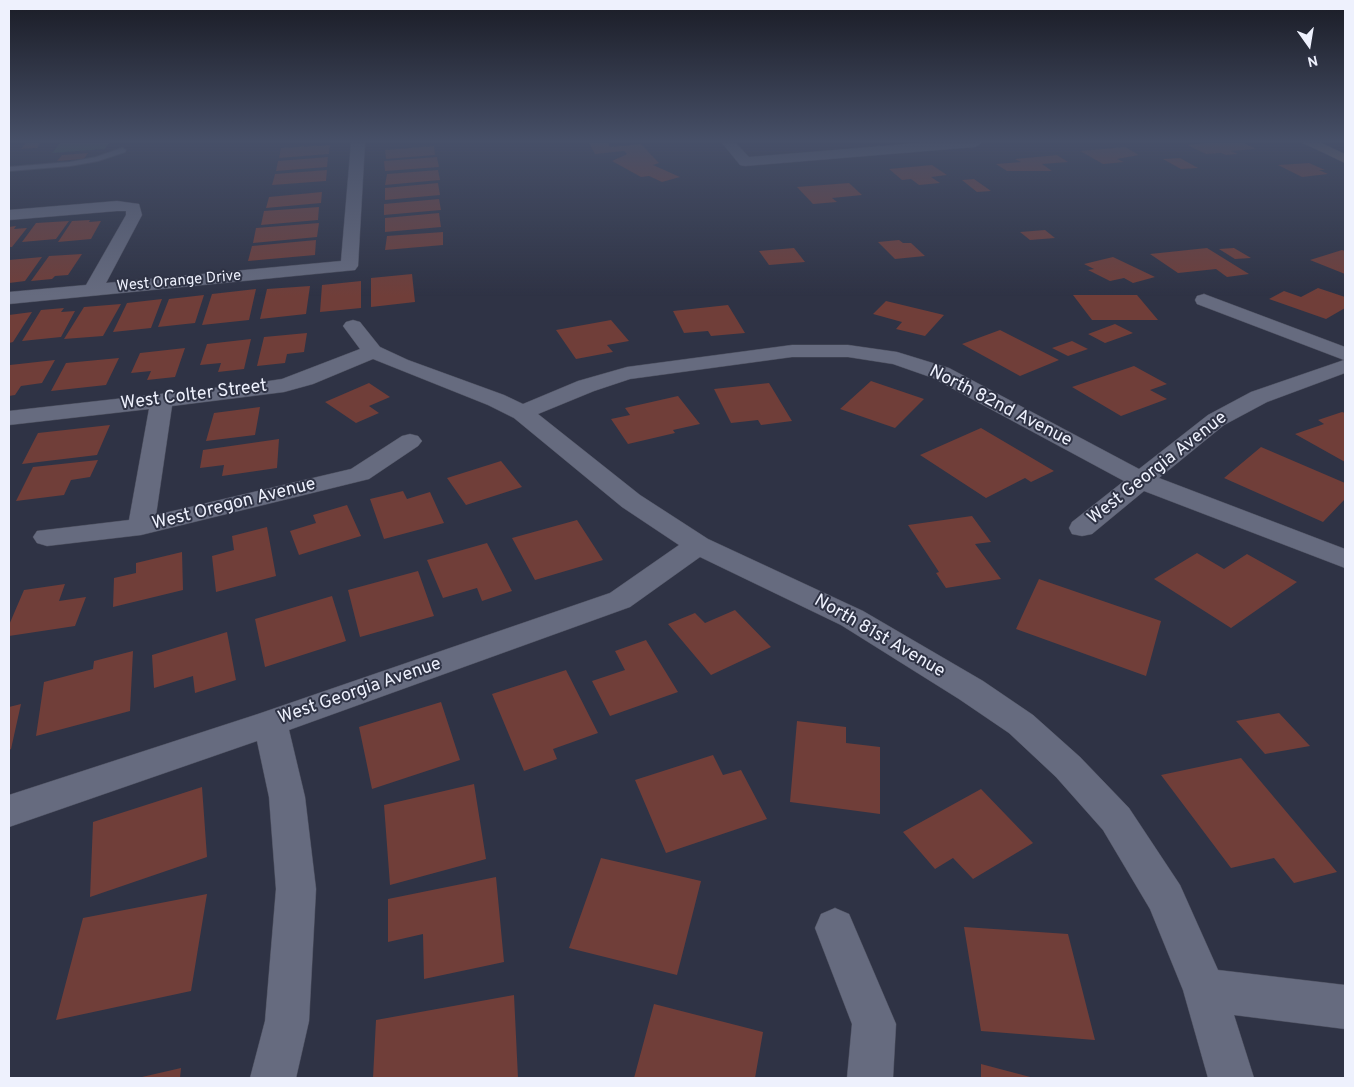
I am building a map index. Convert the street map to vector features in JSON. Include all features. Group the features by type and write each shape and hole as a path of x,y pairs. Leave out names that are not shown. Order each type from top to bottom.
{"street":[{"name":"West Orange Drive","path":"9,298 349,266 354,194"},
{"path":"9,215 118,206 133,207 134,215 93,290"},
{"path":"1204,300 1345,354"},
{"name":"North 81st Avenue","path":"353,326 373,351 496,400 522,413 631,501 698,546 852,618 972,690 1021,724 1068,766 1116,819 1166,898 1205,990 1231,1078"},
{"name":"West Colter Street","path":"9,418 249,391 284,385 305,379 373,351"},
{"name":"North 82nd Avenue","path":"522,413 586,386 627,373 792,351 848,351 897,358 941,373 1140,480 1345,559"},
{"name":"West Georgia Avenue","path":"1082,528 1216,420 1259,397 1345,366"},
{"path":"140,528 162,400"},
{"name":"West Oregon Avenue","path":"47,537 140,528 360,474 410,441"},
{"name":"West Georgia Avenue","path":"9,811 270,723 620,600 698,546"},
{"path":"270,723 287,797 296,889 287,1021 273,1078"},
{"path":"835,928 874,1024 870,1078"},
{"path":"1205,990 1345,1007"}],"building":[{"path":"322,194 321,203 266,208 269,197"},
{"path":"385,194 440,195 385,200"},
{"path":"803,194 862,195 832,198 837,202 813,204"},
{"path":"439,199 441,210 384,215 384,204"},
{"path":"319,207 318,220 261,225 264,211"},
{"path":"439,213 441,227 385,232 385,218"},
{"path":"90,220 89,222 101,221 91,239 58,242 72,221"},
{"path":"69,221 56,239 22,242 36,223"},
{"path":"319,223 317,237 253,243 256,228"},
{"path":"16,226 14,229 27,228 12,247 9,247 9,227"},
{"path":"1045,230 1055,238 1030,240 1020,232"},
{"path":"443,232 443,245 385,250 387,236"},
{"path":"316,240 315,255 248,261 252,246"},
{"path":"899,240 903,243 911,243 925,256 895,259 878,242"},
{"path":"794,248 805,262 769,265 759,251"},
{"path":"1207,248 1249,274 1227,277 1216,269 1178,273 1150,254"},
{"path":"1234,248 1251,258 1235,259 1219,249"},
{"path":"1342,250 1345,251 1345,274 1310,260"},
{"path":"82,254 68,275 31,281 49,256"},
{"path":"42,257 25,281 9,283 9,260"},
{"path":"1113,257 1155,277 1133,283 1124,278 1110,281 1088,270 1094,269 1084,264"},
{"path":"412,274 415,302 371,307 371,278"},
{"path":"361,281 361,308 320,312 322,285"},
{"path":"310,286 306,314 260,319 267,289"},
{"path":"1318,288 1345,297 1345,308 1326,319 1269,299 1284,291 1301,297"},
{"path":"256,289 249,320 202,325 212,294"},
{"path":"204,295 195,323 158,327 169,299"},
{"path":"1073,295 1137,295 1158,320 1092,320"},
{"path":"162,299 151,328 113,332 127,303"},
{"path":"886,301 944,315 925,336 896,329 902,322 873,314"},
{"path":"121,304 103,336 64,339 84,307"},
{"path":"728,305 745,333 711,336 708,331 684,333 673,311"},
{"path":"64,308 61,312 75,311 61,337 22,341 41,310"},
{"path":"32,312 13,342 9,343 9,315"},
{"path":"611,320 629,341 607,345 613,352 576,359 556,330"},
{"path":"1115,324 1133,333 1105,343 1088,334"},
{"path":"1000,330 1059,360 1020,376 962,344"},
{"path":"307,333 304,352 287,354 285,363 257,366 264,337"},
{"path":"251,339 244,369 218,372 221,363 200,365 207,344"},
{"path":"1072,341 1088,349 1068,356 1052,348"},
{"path":"185,348 175,377 147,380 151,371 131,373 140,353"},
{"path":"119,358 106,385 51,391 66,363"},
{"path":"55,360 42,383 21,386 15,395 9,396 10,365"},
{"path":"1134,366 1167,384 1150,390 1167,399 1121,416 1072,387"},
{"path":"871,381 924,399 895,428 840,409"},
{"path":"369,383 390,397 369,406 379,413 356,423 325,402"},
{"path":"769,383 792,421 761,425 758,420 731,423 714,389"},
{"path":"678,396 700,424 673,430 675,433 628,444 611,419 630,415 625,408"},
{"path":"260,407 255,435 206,441 214,413"},
{"path":"1342,412 1345,413 1345,462 1295,434 1324,424 1318,420"},
{"path":"110,425 97,455 22,464 38,433"},
{"path":"981,428 1054,471 1031,482 1025,478 986,498 920,455"},
{"path":"279,439 277,468 222,476 224,465 200,468 203,450"},
{"path":"1261,447 1345,483 1345,499 1323,522 1224,478"},
{"path":"98,460 90,477 71,480 64,495 16,501 33,467"},
{"path":"501,461 522,487 466,505 447,478"},
{"path":"403,491 407,499 430,492 444,523 384,539 370,499"},
{"path":"347,505 361,536 299,555 290,531 316,523 313,515"},
{"path":"972,516 991,542 975,544 1001,579 946,588 936,573 939,572 908,525"},
{"path":"577,520 603,560 535,580 512,538"},
{"path":"267,527 276,576 216,592 212,556 234,550 232,536"},
{"path":"487,543 512,591 482,601 477,588 443,598 427,560"},
{"path":"182,552 183,590 113,607 114,578 136,573 136,563"},
{"path":"1197,553 1224,569 1247,554 1297,582 1231,628 1154,579"},
{"path":"418,571 434,616 360,637 348,590"},
{"path":"1039,579 1161,621 1146,676 1016,629"},
{"path":"65,584 59,601 86,597 75,626 9,636 9,625 24,590"},
{"path":"332,596 346,641 265,667 255,619"},
{"path":"735,610 771,647 711,675 668,624 695,613 705,623"},
{"path":"227,632 236,680 195,693 193,676 154,688 152,655"},
{"path":"646,640 678,692 610,716 592,681 625,670 615,651"},
{"path":"133,651 130,711 36,736 44,682 93,669 94,661"},
{"path":"566,670 598,733 553,749 557,759 524,771 492,694"},
{"path":"441,702 460,760 372,789 359,727"},
{"path":"21,704 11,749 9,750 9,707"},
{"path":"1279,713 1310,746 1265,754 1236,721"},
{"path":"797,721 846,727 846,743 880,747 880,814 790,802"},
{"path":"713,755 723,775 741,770 767,819 666,853 635,780"},
{"path":"1241,758 1337,872 1294,883 1274,858 1231,868 1161,775"},
{"path":"474,784 486,859 390,885 384,805"},
{"path":"202,787 207,857 90,897 93,822"},
{"path":"981,789 1033,843 973,879 953,858 935,869 903,832"},
{"path":"601,858 701,881 677,975 569,948"},
{"path":"496,877 504,962 424,979 423,934 388,942 388,899"},
{"path":"207,894 191,991 56,1020 83,918"},
{"path":"964,927 1068,934 1095,1040 981,1031"},
{"path":"514,995 518,1078 373,1078 376,1020"},
{"path":"654,1004 763,1032 755,1078 634,1078"},
{"path":"981,1064 1034,1078 981,1078"},
{"path":"181,1068 180,1078 142,1078 142,1077"}]}
